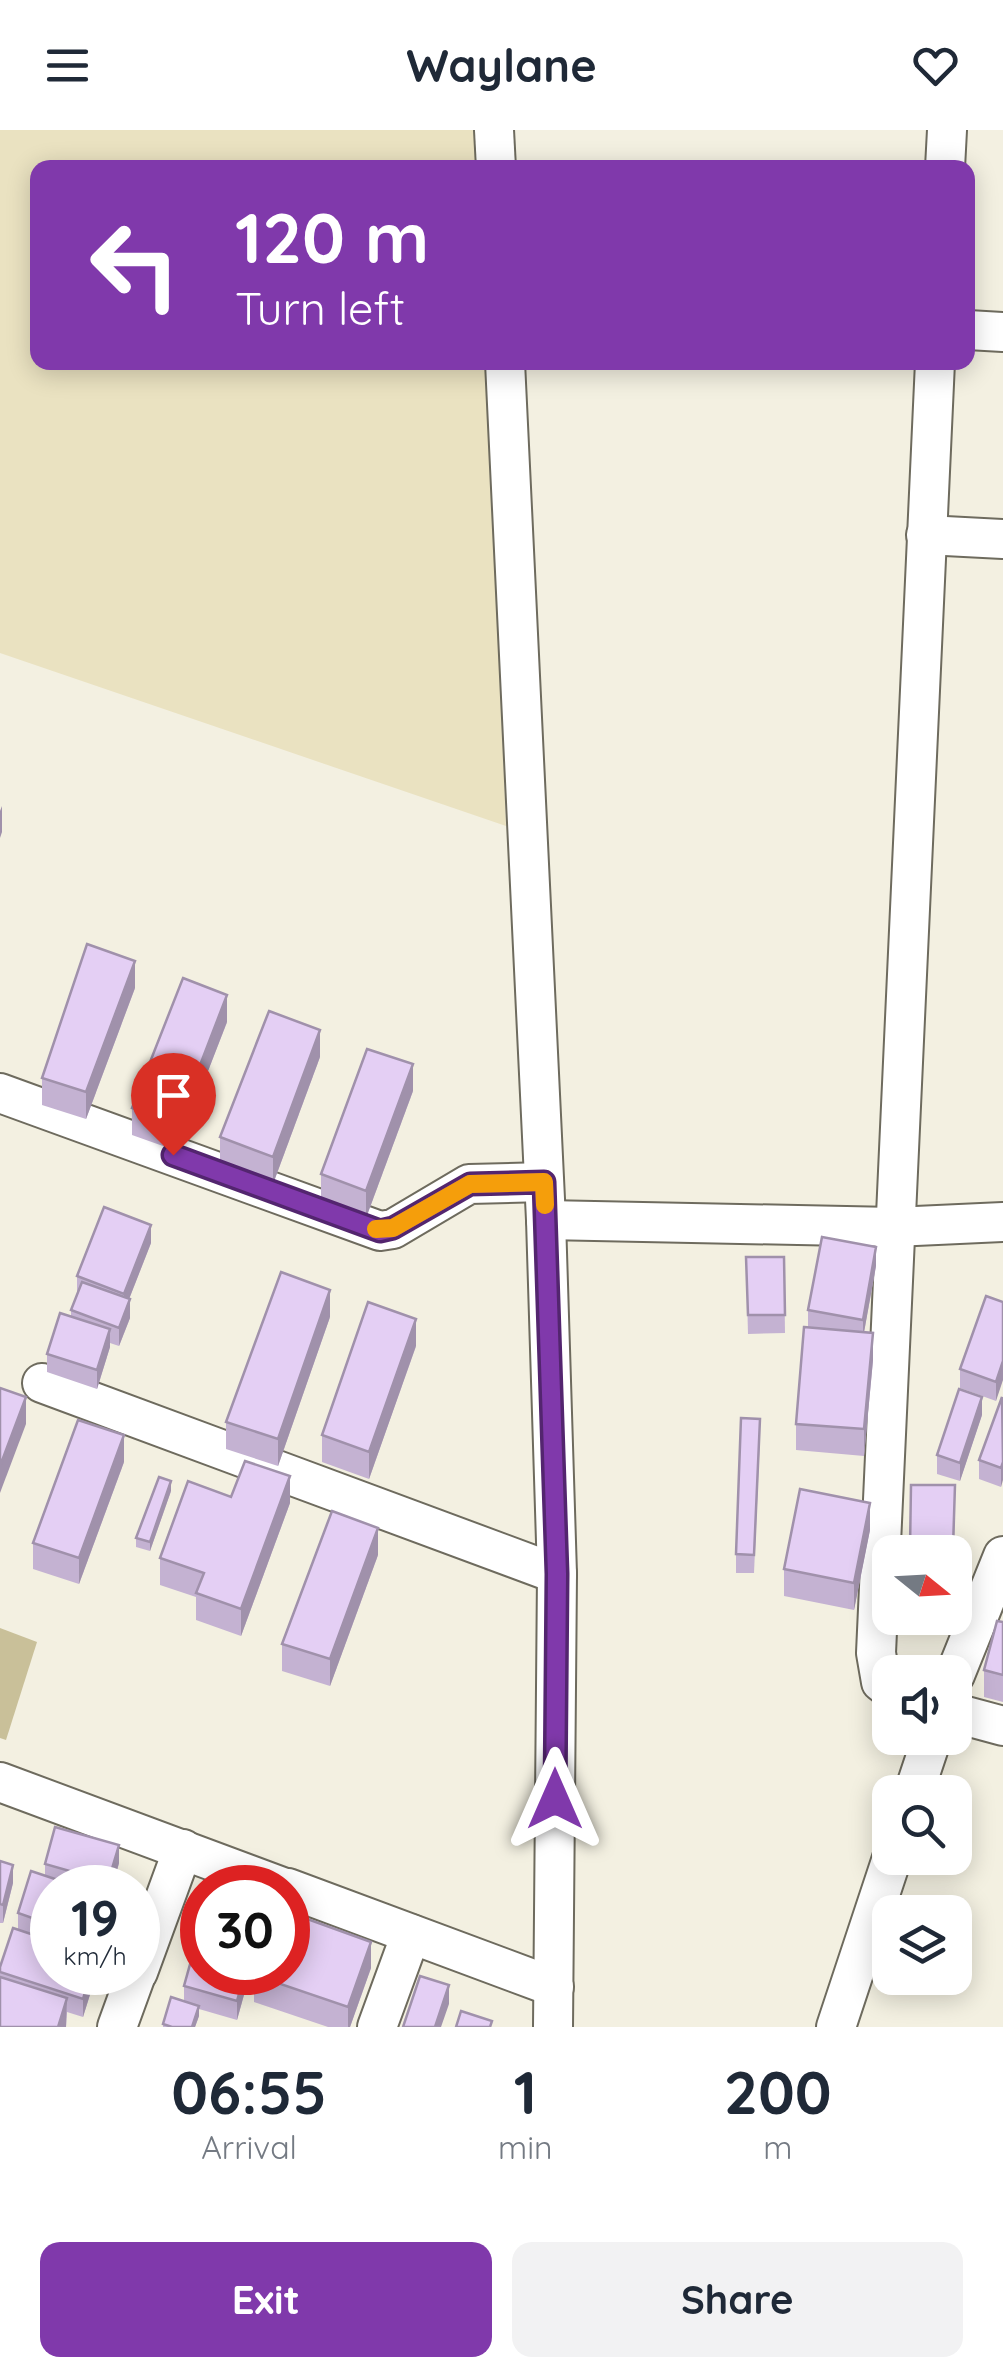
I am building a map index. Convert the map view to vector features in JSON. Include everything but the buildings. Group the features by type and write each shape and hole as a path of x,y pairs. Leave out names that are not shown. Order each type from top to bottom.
{"street":[{"path":"494,130 496,160"},
{"path":"944,160 946,130"},
{"path":"975,330 1003,332"},
{"path":"505,370 546,1220 557,1574 553,2027"},
{"path":"876,1655 934,370"},
{"path":"926,535 1003,540"},
{"path":"0,1092 380,1231 393,1228 470,1184 544,1182"},
{"path":"546,1220 894,1227 1003,1222"},
{"path":"42,1384 557,1574"},
{"path":"963,1655 1003,1556"},
{"path":"972,1718 1003,1726"},
{"path":"0,1782 223,1865"},
{"path":"160,1911 182,1850"},
{"path":"836,2027 886,1875"},
{"path":"310,1897 554,1987"},
{"path":"377,2027 411,1934"},
{"path":"118,2027 130,1995"}],"shaded area":[{"path":"0,130 477,130 478,160 30,160 30,370 487,370 506,826 0,653"},
{"path":"0,1628 37,1642 6,1740 0,1738"}],"slow traffic":[{"path":"376,1229 393,1228 478,1181 544,1182 545,1205"}],"route":[{"path":"173,1155 380,1231 393,1228 478,1181 544,1182 557,1574 555,1799"}]}
